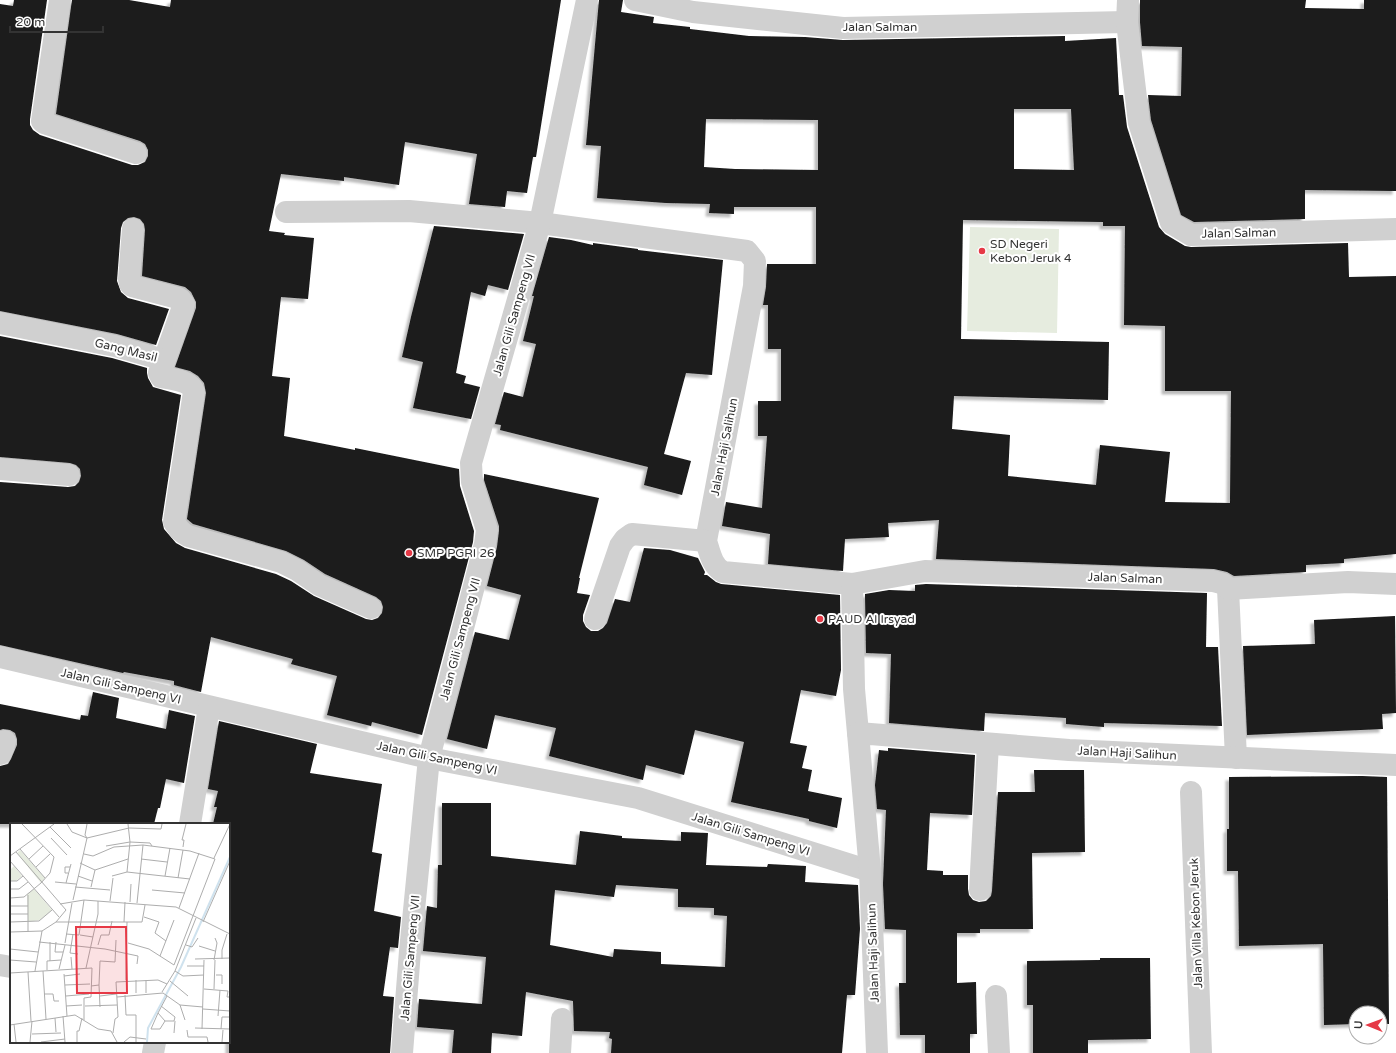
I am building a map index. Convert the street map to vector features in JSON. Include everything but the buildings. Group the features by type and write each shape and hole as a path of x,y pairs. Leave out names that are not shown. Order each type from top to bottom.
{"street":[{"path":"60,0 42,121 44,123 136,153"},
{"name":"Jalan Gili Sampeng VII","path":"402,1053 410,952 429,758 485,544 487,530 472,482 471,463 540,223 587,0"},
{"name":"Jalan Salman","path":"635,0 694,6 843,28 1127,22"},
{"name":"Jalan Salman","path":"1128,0 1127,22 1139,123 1171,223 1191,235 1396,230"},
{"name":"Jalan Haji Salihun","path":"286,212 408,211 540,223 747,250 755,261 754,286 706,541 712,560 718,569 723,572 852,584 854,689 870,871 877,1053"},
{"path":"133,229 129,279 130,284 132,286 178,298 184,304 164,360"},
{"name":"Gang Masil","path":"0,323 115,346 164,360 160,373 161,377 188,383 193,387 194,392 174,522 182,533 281,562 297,570 319,585 371,608"},
{"path":"0,469 69,475"},
{"path":"595,619 620,546 625,539 632,534 706,541"},
{"name":"Jalan Salman","path":"852,584 925,571 1213,581 1224,584 1228,589"},
{"path":"1236,758 1228,589 1348,582 1396,584"},
{"name":"Jalan Gili Sampeng VI","path":"0,657 429,758 638,798 870,871"},
{"path":"190,823 209,707"},
{"name":"Jalan Haji Salihun","path":"858,733 1069,750 1396,765"},
{"path":"980,890 988,744"},
{"name":"Jalan Villa Kebon Jeruk","path":"1191,792 1201,1053"},
{"path":"0,965 10,967"},
{"path":"996,996 999,1053"},
{"path":"560,1053 562,1019"},
{"path":"153,1053 155,1043"}],"shaded area":[{"path":"970,227 1059,229 1057,333 967,331"}],"place":[{"name":"SD Negeri Kebon Jeruk 4","path":"982,251"},
{"name":"SMP PGRI 26","path":"409,553"},
{"name":"PAUD Al Irsyad","path":"820,619"}]}
